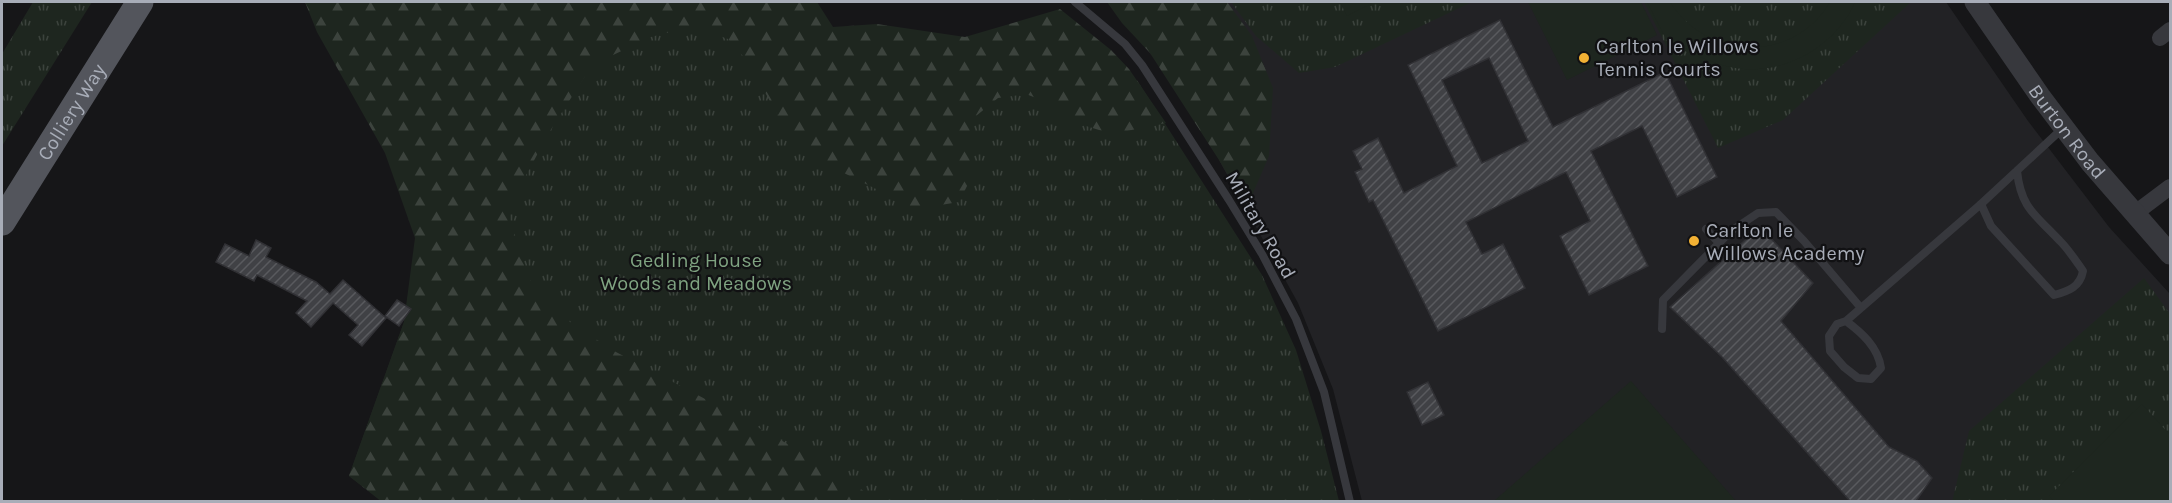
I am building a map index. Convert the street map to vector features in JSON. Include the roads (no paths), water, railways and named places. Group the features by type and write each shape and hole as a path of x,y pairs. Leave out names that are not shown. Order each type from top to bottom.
{"main road":[{"name":"Colliery Way","path":"2,222 140,2"}],"street":[{"name":"Burton Road","path":"1975,2 2063,127 2170,254"},
{"path":"2134,214 2170,187"}],"lane":[{"name":"Military Road","path":"1075,2 1125,44 1142,65 1262,254 1296,319 1324,392 1350,501"},
{"path":"1846,321 1862,333 1880,356 1881,368 1871,379 1858,378 1830,351 1829,336 1837,324 1846,321 1981,204 2063,127"},
{"path":"1981,204 1991,226 2054,295 2070,291 2082,278 2083,271 2062,243 2033,214 2025,202 2019,189 2017,171"},
{"path":"1662,329 1663,300 1731,231 1758,213 1776,212 1861,308"},
{"path":"1706,229 1719,243"}],"place":[{"name":"Carlton le Willows Tennis Courts","path":"1584,58"},
{"name":"Carlton le Willows Academy","path":"1694,241"}],"park label":[{"name":"Gedling House Woods and Meadows","path":"696,272"}]}
